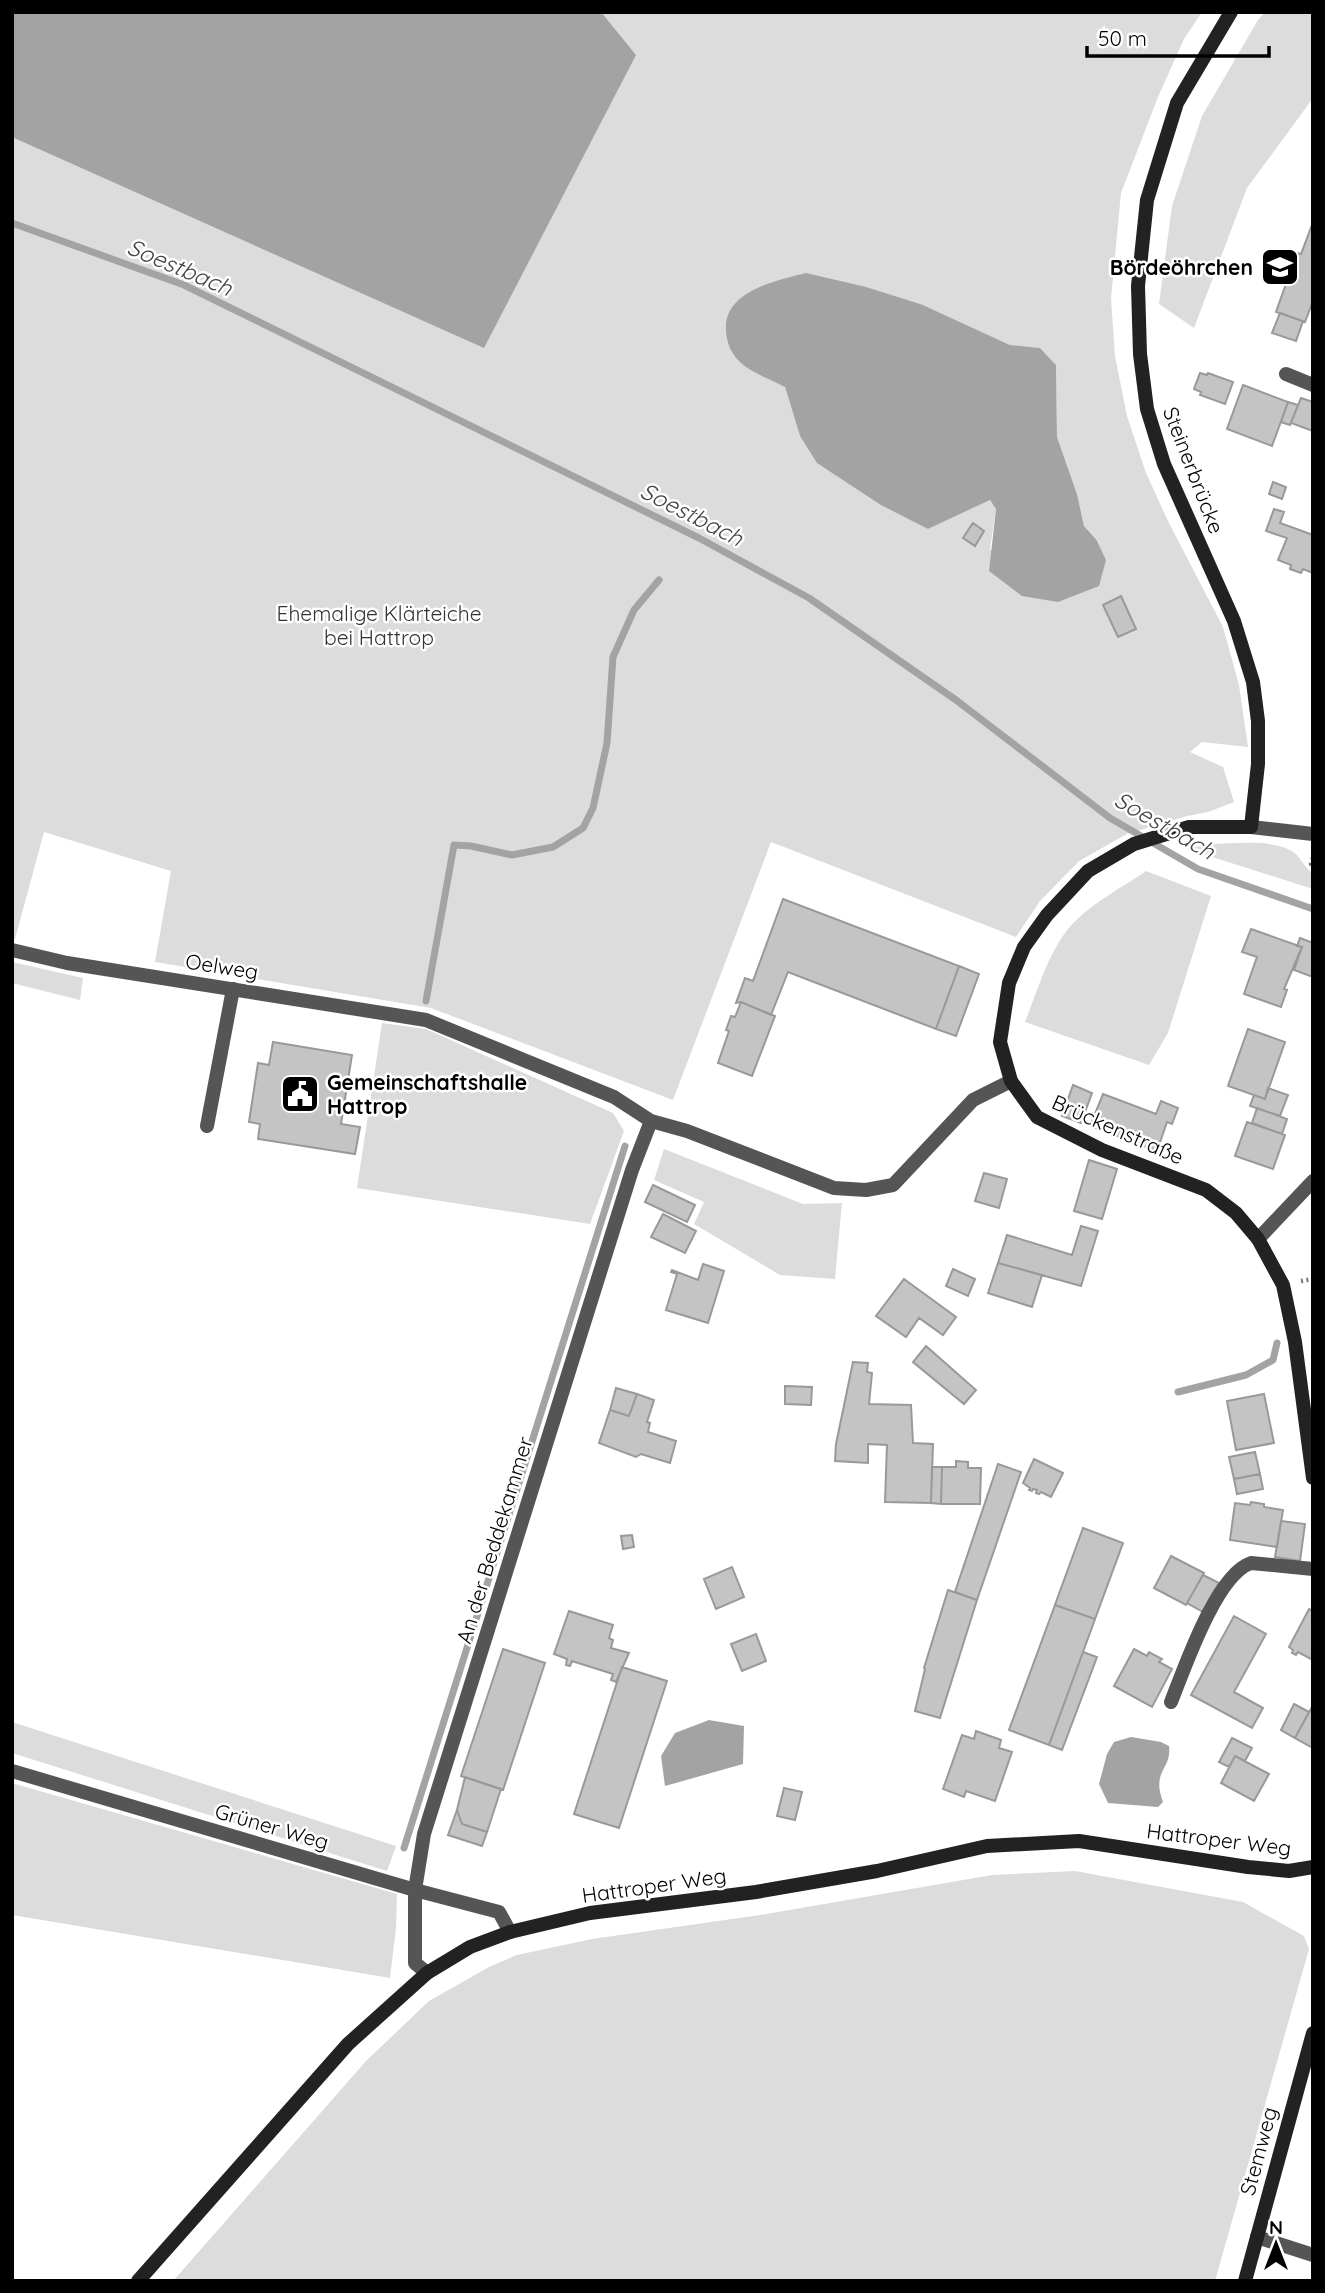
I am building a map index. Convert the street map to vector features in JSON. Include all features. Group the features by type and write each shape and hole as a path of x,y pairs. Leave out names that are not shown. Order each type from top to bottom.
{"street":[{"name":"Steinerbrücke","path":"1231,12 1177,103 1147,200 1138,286 1140,354 1147,409 1174,489 1234,621 1252,682 1258,721 1258,764 1251,827"},
{"path":"1286,374 1313,385"},
{"name":"Brückenstraße","path":"1313,834 1251,827 1189,827 1134,844 1088,871 1047,915 1024,947 1009,983 1000,1042 1011,1082 1037,1117 1102,1150 1206,1190 1236,1213 1258,1239 1283,1285 1296,1342 1313,1478"},
{"name":"Oelweg","path":"12,950 67,963 426,1020 614,1097 651,1121"},
{"path":"207,1126 233,989"},
{"path":"651,1121 687,1131 834,1188 866,1190 893,1185 973,1100 1011,1082"},
{"name":"An der Beddekammer","path":"426,1973 415,1963 415,1890 424,1834 632,1170 651,1121"},
{"path":"1258,1239 1313,1181"},
{"path":"1171,1702 1196,1639 1227,1580 1243,1566 1251,1563 1313,1569"},
{"name":"Grüner Weg","path":"12,1771 415,1890 499,1912 510,1931"},
{"name":"Hattroper Weg","path":"138,2281 348,2044 426,1973 470,1947 510,1931 590,1913 756,1892 877,1871 988,1846 1079,1841 1248,1867 1289,1871 1313,1867"},
{"name":"Stemweg","path":"1245,2281 1313,2033"},
{"path":"1257,2237 1313,2255"}],"path":[{"path":"1313,858 1313,867"}],"green space":[{"name":"Ehemalige Klärteiche bei Hattrop","path":"12,12 1202,12 1184,39 1158,97 1121,193 1111,298 1115,356 1127,416 1146,473 1223,627 1239,685 1248,747 1202,742 1190,752 1223,767 1234,802 1208,812 1127,834 1079,861 1040,901 1016,937 771,842 673,1100 431,1008 155,962 171,871 44,832 15,939 12,938","holes":["923,305 1010,345 1040,348 1056,365 1057,437 1077,494 1084,526 1097,539 990,550 996,509 990,500 928,529 800,436 785,387"]},
{"path":"1265,12 1313,12 1313,98 1247,188 1194,328 1159,304 1172,206 1202,116"},
{"path":"1261,843 1290,850 1313,873 1313,889 1187,849 1211,844"},
{"path":"1146,871 1211,896 1168,1033 1149,1065 1025,1022 1047,965 1058,943 1073,923"},
{"path":"12,962 83,978 80,1000 12,983"},
{"path":"382,1023 426,1029 613,1113 624,1131 590,1224 357,1188"},
{"path":"664,1149 803,1204 842,1203 835,1279 780,1275 694,1224 704,1202 654,1180"},
{"path":"12,1722 396,1846 387,1871 12,1753"},
{"path":"12,1783 397,1894 390,1978 12,1915"},
{"path":"1075,1871 1243,1902 1304,1936 1309,1949 1215,2281 173,2281 366,2061 429,2001 489,1967 517,1955 592,1939 760,1915 992,1875"}],"shaded area":[{"path":"12,12 601,12 636,55 484,348 12,137"},
{"path":"806,273 866,287 923,305 1010,345 1040,348 1056,365 1057,437 1077,494 1084,526 1096,539 1106,560 1099,586 1058,602 1022,596 989,571 996,509 990,500 928,529 881,505 817,463 800,436 785,387 742,364 731,350 726,331 727,317 742,297 766,284"},
{"path":"709,1720 744,1726 743,1764 665,1786 661,1756 675,1733"},
{"path":"1131,1737 1169,1746 1168,1760 1159,1783 1163,1802 1158,1807 1108,1803 1099,1784 1107,1754 1114,1742"}],"building":[{"path":"1313,222 1313,301 1305,322 1276,312 1297,253 1301,254"},
{"path":"1280,313 1303,321 1296,341 1272,333"},
{"path":"1200,373 1208,373 1233,382 1225,404 1200,395 1201,392 1194,389"},
{"path":"1243,385 1288,402 1272,446 1227,429"},
{"path":"1301,398 1313,402 1313,431 1291,423"},
{"path":"1288,402 1298,405 1290,425 1281,422"},
{"path":"1273,482 1286,487 1282,499 1269,494"},
{"path":"1274,509 1284,512 1280,523 1313,535 1313,573 1303,569 1301,573 1290,569 1291,565 1278,560 1287,538 1266,531"},
{"path":"973,523 984,531 975,546 963,538"},
{"path":"1121,596 1136,629 1118,637 1103,605"},
{"path":"783,899 959,966 936,1029 788,972 771,1015 741,1002 736,1003 745,978 753,981"},
{"path":"1251,929 1302,947 1284,989 1287,990 1281,1007 1244,994 1257,957 1242,952"},
{"path":"1300,938 1313,943 1313,977 1294,970 1302,947 1297,946"},
{"path":"959,966 979,974 956,1036 936,1029"},
{"path":"741,1002 775,1016 752,1076 718,1063 731,1016 735,1017"},
{"path":"1248,1029 1285,1042 1265,1099 1228,1086"},
{"name":"Gemeinschaftshalle Hattrop","path":"273,1042 352,1055 341,1124 360,1127 355,1154 258,1139 260,1124 249,1122 258,1063 269,1065"},
{"path":"1073,1085 1092,1093 1081,1123 1062,1116"},
{"path":"1268,1088 1288,1095 1280,1116 1250,1106 1254,1095 1265,1099"},
{"path":"1103,1094 1156,1114 1161,1101 1178,1108 1172,1124 1167,1122 1157,1151 1090,1126"},
{"path":"1257,1108 1287,1119 1282,1134 1252,1123"},
{"path":"1247,1122 1285,1135 1273,1169 1235,1156"},
{"path":"1089,1160 1117,1169 1102,1219 1074,1211"},
{"path":"984,1173 1007,1179 999,1208 975,1201"},
{"path":"653,1185 695,1205 687,1222 645,1202"},
{"path":"663,1214 696,1231 685,1253 651,1237"},
{"path":"1081,1226 1098,1231 1081,1286 998,1263 1007,1235 1072,1255"},
{"path":"998,1263 1042,1275 1032,1307 988,1293"},
{"path":"703,1264 724,1271 708,1323 666,1310 677,1274 671,1272 672,1270 698,1280"},
{"path":"953,1269 975,1279 968,1296 946,1286"},
{"path":"904,1279 956,1317 943,1335 919,1318 906,1337 876,1316"},
{"path":"926,1346 976,1390 964,1404 913,1362"},
{"path":"853,1362 868,1363 867,1372 872,1373 869,1404 911,1405 913,1443 933,1444 931,1503 885,1502 887,1445 868,1444 868,1463 835,1461"},
{"path":"785,1386 812,1387 811,1405 785,1404"},
{"path":"616,1388 637,1394 629,1416 610,1410"},
{"path":"637,1394 654,1400 647,1422 650,1423 648,1432 676,1441 670,1463 641,1454 636,1457 599,1443 610,1410 629,1416"},
{"path":"1264,1394 1274,1443 1236,1450 1227,1401"},
{"path":"1255,1452 1260,1474 1234,1479 1229,1457"},
{"path":"1034,1459 1063,1473 1051,1497 1041,1492 1036,1493 1037,1490 1029,1490 1023,1483"},
{"path":"956,1461 968,1462 968,1468 981,1468 980,1504 941,1504 942,1467 956,1467"},
{"path":"998,1464 1021,1472 977,1600 955,1592"},
{"path":"932,1467 942,1467 941,1504 931,1503"},
{"path":"1260,1474 1263,1489 1237,1494 1234,1479"},
{"path":"1251,1502 1283,1510 1277,1547 1230,1540 1235,1503 1250,1505"},
{"path":"1281,1521 1305,1524 1300,1561 1275,1557"},
{"path":"1083,1528 1123,1543 1095,1619 1055,1605"},
{"path":"632,1535 634,1547 623,1549 621,1536"},
{"path":"1171,1556 1204,1573 1186,1605 1154,1588"},
{"path":"732,1567 744,1597 716,1609 704,1579"},
{"path":"1203,1575 1219,1583 1203,1612 1187,1603"},
{"path":"948,1590 977,1600 940,1718 915,1711 924,1668"},
{"path":"1055,1605 1095,1619 1049,1745 1009,1730"},
{"path":"1309,1609 1313,1611 1313,1660 1298,1652 1296,1655 1292,1653 1293,1650 1289,1647"},
{"path":"569,1611 613,1625 609,1638 613,1640 611,1648 629,1653 616,1682 611,1680 613,1674 572,1661 570,1666 566,1665 567,1659 554,1654"},
{"path":"1234,1616 1266,1634 1234,1692 1263,1708 1252,1728 1191,1695"},
{"path":"756,1634 766,1661 742,1671 731,1644"},
{"path":"503,1649 545,1663 503,1790 461,1776"},
{"path":"1134,1649 1147,1656 1149,1652 1172,1669 1152,1707 1114,1686"},
{"path":"1083,1652 1097,1657 1062,1750 1049,1745"},
{"path":"622,1667 667,1681 619,1828 574,1814"},
{"path":"1294,1704 1309,1712 1295,1738 1281,1730"},
{"path":"1313,1705 1313,1748 1295,1738"},
{"path":"976,1731 1001,1740 999,1748 1012,1752 995,1801 966,1791 964,1797 943,1789 962,1735 974,1739"},
{"path":"1232,1738 1252,1748 1245,1761 1235,1756 1229,1767 1219,1762"},
{"path":"1235,1756 1269,1774 1254,1801 1221,1783"},
{"path":"465,1777 501,1789 487,1832 462,1824 457,1810"},
{"path":"784,1788 802,1792 795,1820 777,1816"},
{"path":"457,1810 462,1824 487,1832 482,1846 448,1835"}],"waterway":[{"name":"Soestbach","path":"12,223 184,285 699,538 809,598 956,700 1110,818 1198,869 1313,909"},
{"path":"426,1001 454,845 512,855 553,847 583,828 593,808 607,743 613,657 634,610 659,580"},
{"path":"404,1848 625,1146"},
{"path":"1178,1392 1246,1375 1273,1360 1277,1343"}],"place":[{"name":"Bördeöhrchen","path":"1280,267"},
{"name":"Gemeinschaftshalle Hattrop","path":"300,1094"}]}
